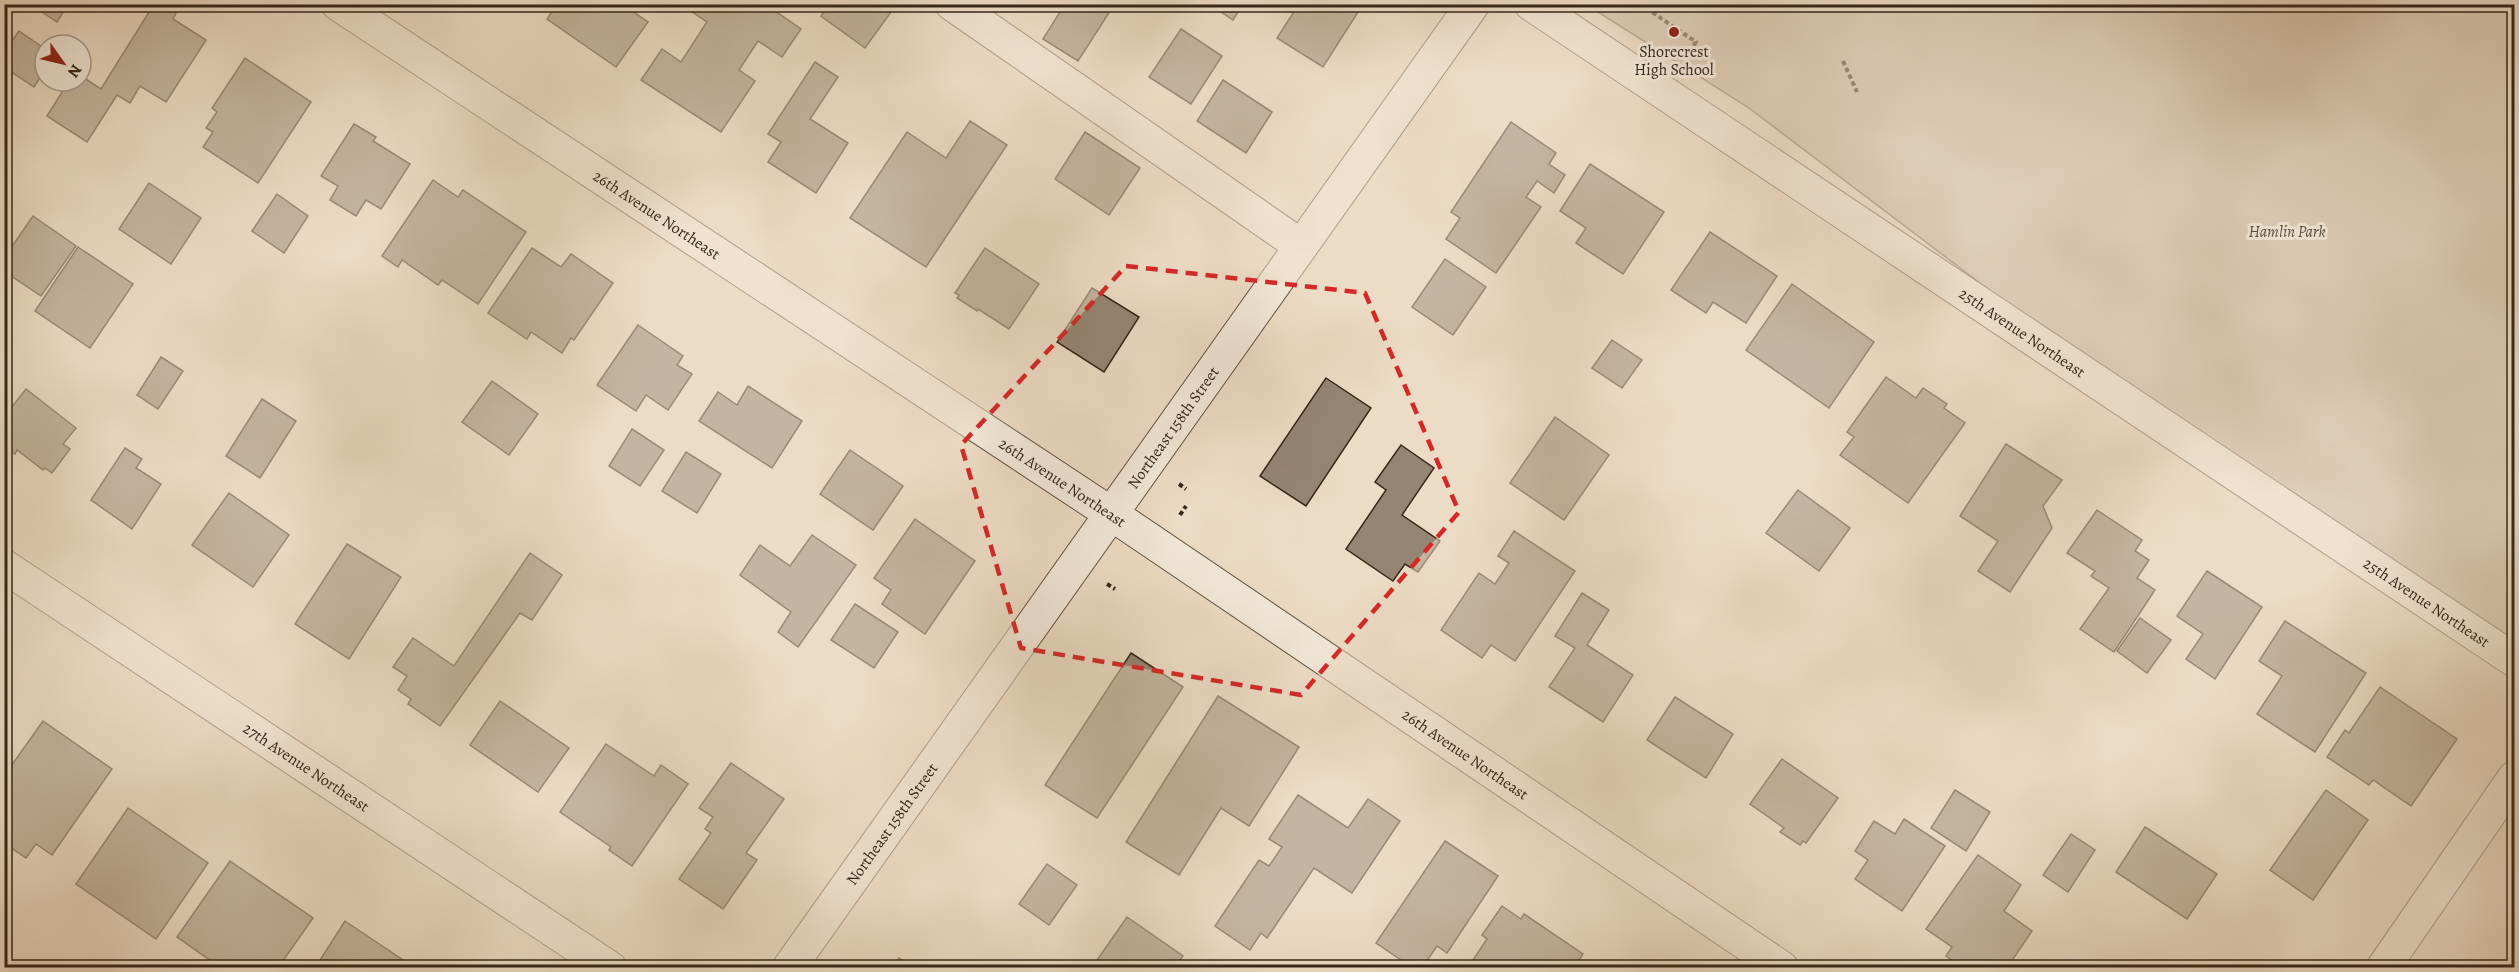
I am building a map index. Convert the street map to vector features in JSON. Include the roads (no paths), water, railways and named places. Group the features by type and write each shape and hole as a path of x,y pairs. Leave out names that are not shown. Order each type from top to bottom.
{"street":[{"name":"26th Avenue Northeast","path":"338,4 1110,513 1782,968"},
{"path":"952,4 1300,246"},
{"name":"Northeast 158th Street","path":"789,968 1473,4"},
{"name":"25th Avenue Northeast","path":"1531,4 2514,660"},
{"name":"27th Avenue Northeast","path":"4,566 610,968"},
{"path":"2383,968 2514,778"}],"place":[{"name":"Shorecrest High School","path":"1674,32"}],"park label":[{"name":"Hamlin Park","path":"2287,231"}]}
